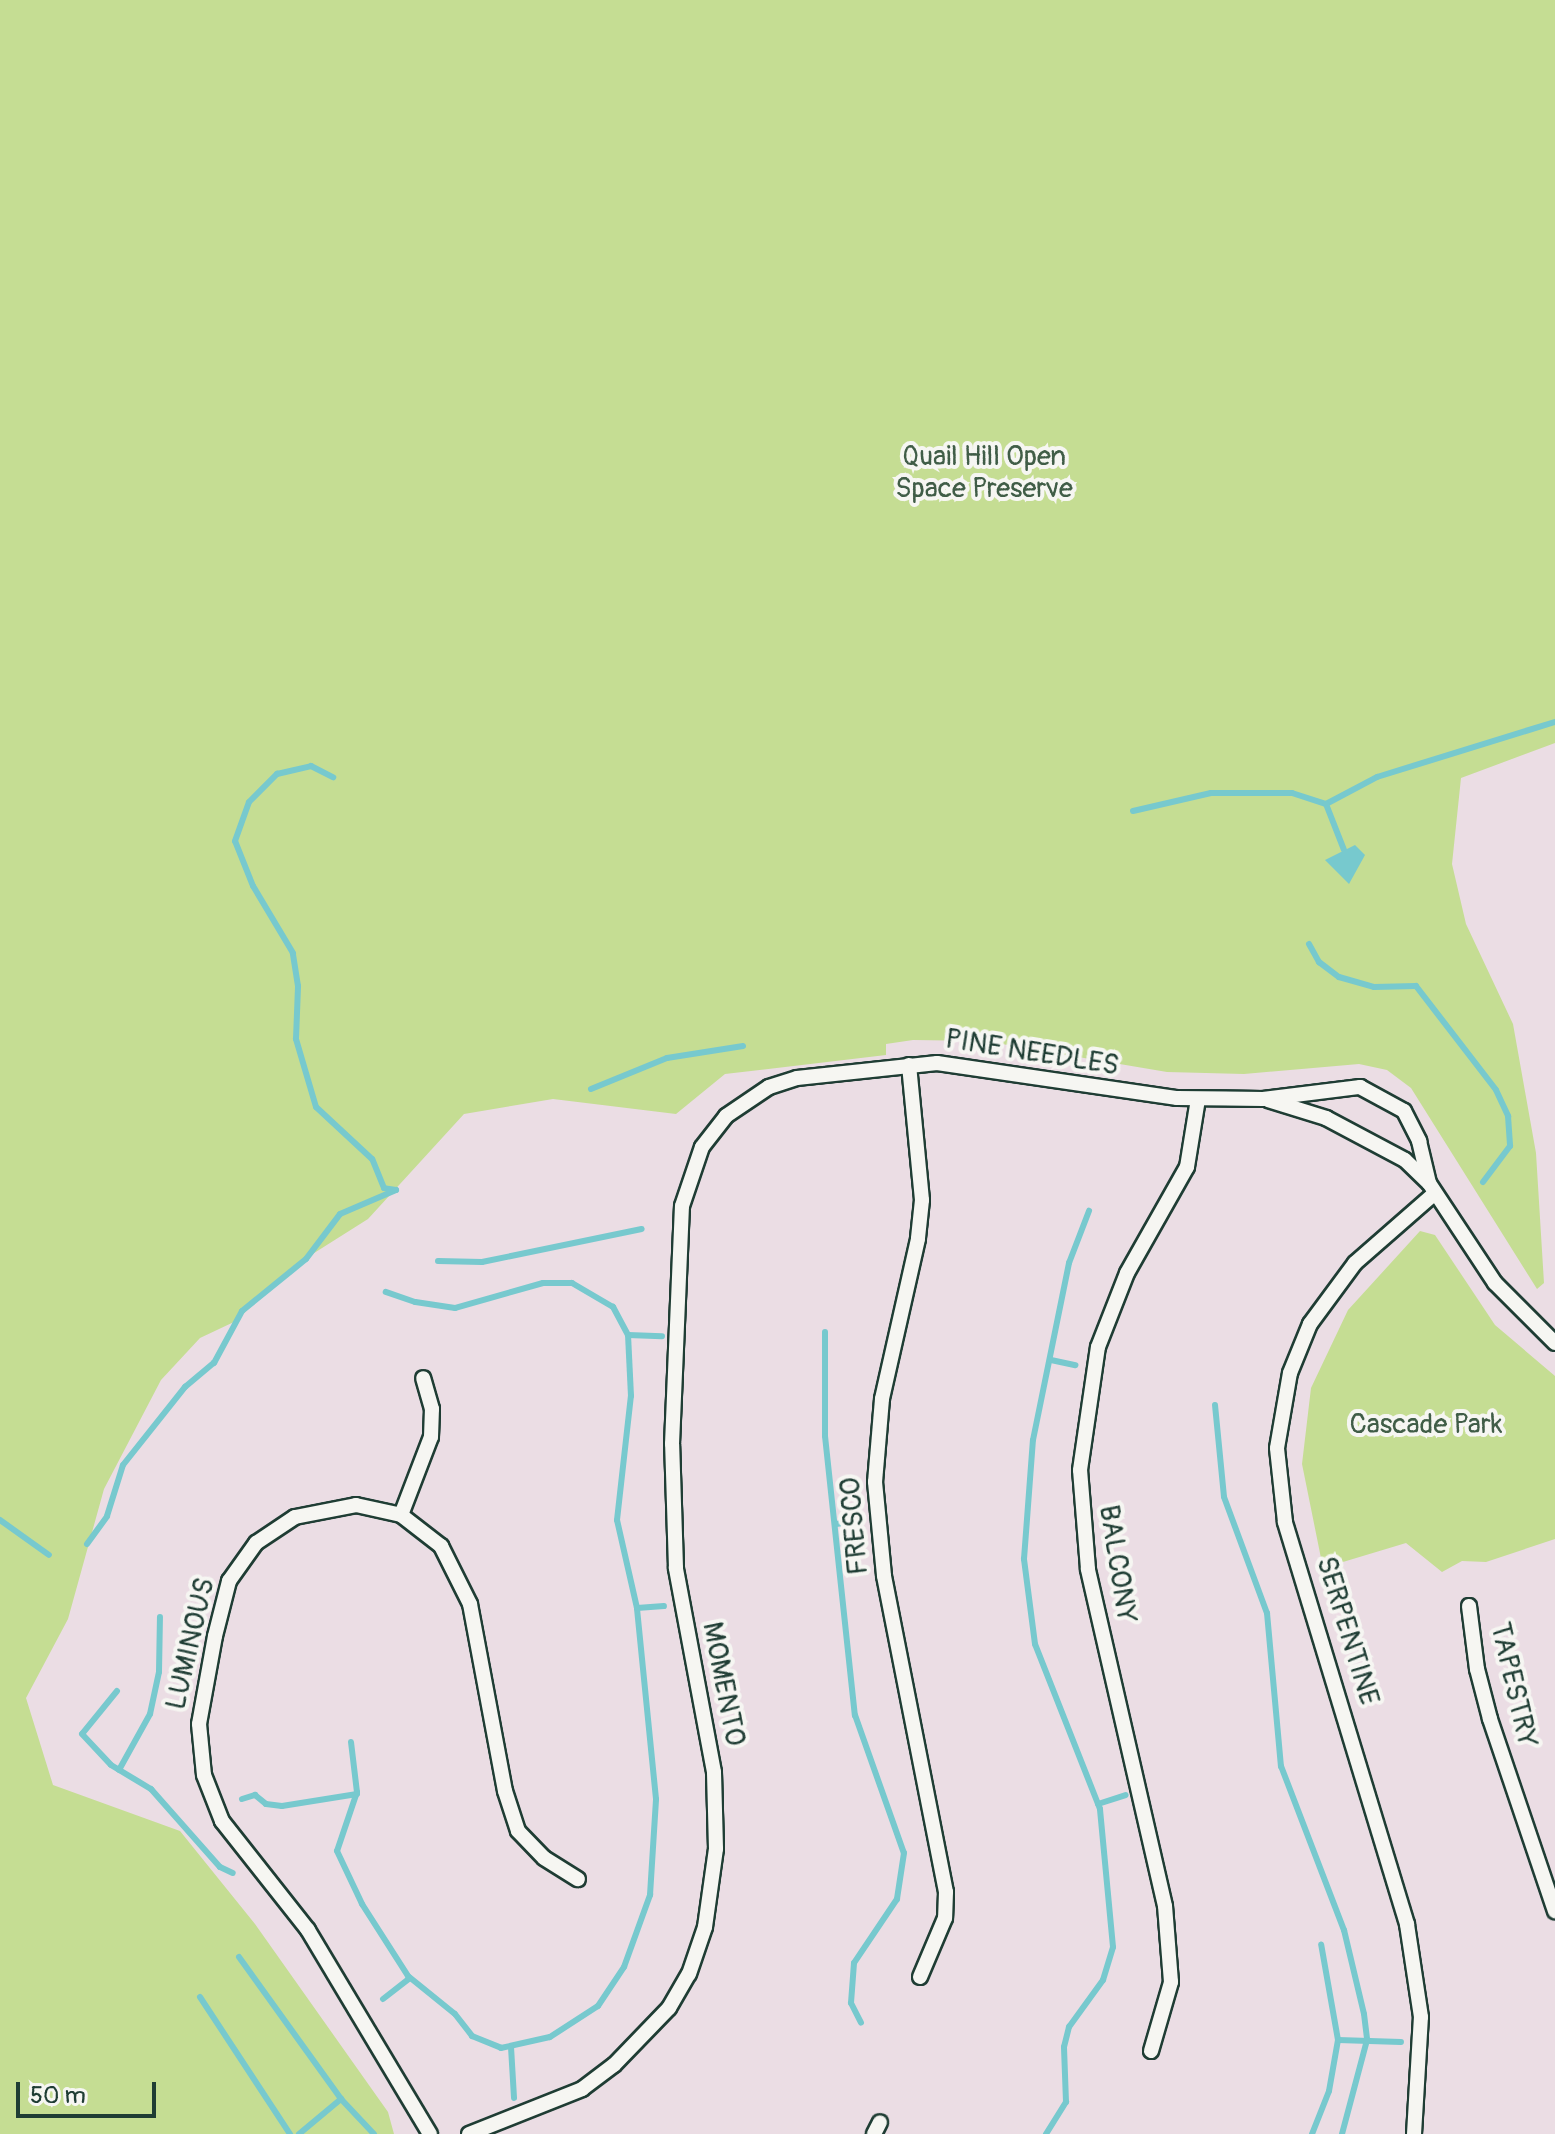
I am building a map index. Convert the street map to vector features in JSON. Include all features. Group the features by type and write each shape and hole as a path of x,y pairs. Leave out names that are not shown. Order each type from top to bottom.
{"street":[{"name":"PINE NEEDLES","path":"714,1129 741,1104 783,1082 909,1065 968,1064 1125,1093 1198,1099 1263,1099 1336,1086 1381,1094 1404,1111 1412,1125 1432,1188"},
{"name":"FRESCO","path":"909,1065 922,1200 918,1239 882,1399 875,1482 884,1576 946,1892 945,1918 920,1977"},
{"name":"BALCONY","path":"1151,2051 1171,1982 1165,1906 1088,1569 1080,1470 1086,1399 1106,1321 1139,1250 1184,1177 1198,1099"},
{"name":"PINE NEEDLES","path":"1263,1099 1337,1124 1405,1160 1432,1188 1495,1283 1555,1343"},
{"name":"MOMENTO","path":"469,2134 582,2089 635,2047 689,1974 705,1927 716,1849 714,1772 676,1568 672,1444 682,1206 692,1167 714,1129"},
{"name":"SERPENTINE","path":"1414,2134 1421,2017 1407,1924 1285,1522 1277,1448 1290,1373 1310,1324 1355,1263 1432,1188"},
{"path":"401,1515 431,1437 432,1409 423,1378"},
{"name":"LUMINOUS","path":"430,2134 308,1930 222,1821 204,1775 199,1738 224,1595 249,1549 271,1530 320,1508 356,1505 401,1515 441,1546 462,1580 518,1831 544,1858 578,1879"},
{"name":"TAPESTRY","path":"1469,1606 1477,1669 1490,1719 1555,1911"}],"green space":[{"name":"Quail Hill Open Space Preserve","path":"0,0 1555,0 1555,743 1461,778 1452,864 1466,924 1513,1024 1536,1153 1544,1283 1537,1289 1411,1088 1387,1070 1359,1064 1244,1074 1167,1072 984,1041 913,1040 886,1044 886,1055 725,1074 676,1114 553,1099 464,1114 368,1219 292,1267 236,1321 200,1338 161,1380 104,1489 68,1619 26,1698 53,1785 180,1831 255,1924 388,2112 394,2134 0,2134"},
{"name":"Cascade Park","path":"1420,1231 1435,1235 1495,1325 1555,1376 1555,1539 1486,1562 1462,1561 1442,1572 1406,1543 1323,1568 1302,1464 1311,1388 1348,1310"}],"water":[{"path":"1355,845 1365,855 1349,884 1325,860"}],"waterway":[{"path":"1326,804 1377,777 1555,722"},
{"path":"87,1544 107,1516 123,1465 185,1387 214,1363 242,1311 306,1259 340,1214 396,1190 384,1188 372,1159 316,1107 296,1039 298,986 293,953 253,886 235,841 249,802 277,774 311,766 333,777"},
{"path":"1133,811 1211,793 1292,793 1326,804 1344,850"},
{"path":"1309,944 1319,962 1339,977 1374,987 1416,986 1496,1090 1508,1116 1510,1146 1483,1182"},
{"path":"591,1089 667,1058 743,1046"},
{"path":"1046,2134 1066,2102 1064,2047 1069,2027 1103,1980 1113,1947 1100,1809 1035,1644 1024,1559 1033,1440 1069,1263 1089,1211"},
{"path":"438,1261 482,1262 642,1229"},
{"path":"351,1742 357,1792 337,1851 362,1904 408,1976 455,2014 472,2036 501,2048 550,2037 598,2006 624,1967 650,1895 656,1799 637,1608 617,1520 631,1396 628,1335 613,1307 572,1283 543,1283 455,1308 415,1302 386,1292"},
{"path":"825,1332 825,1436 855,1715 904,1853 897,1899 854,1963 851,2003 861,2023"},
{"path":"628,1335 662,1336"},
{"path":"1051,1360 1075,1365"},
{"path":"1215,1405 1224,1497 1267,1613 1281,1766 1344,1930 1364,2014 1367,2040 1342,2134"},
{"path":"0,1520 49,1555"},
{"path":"836,1524 857,1521"},
{"path":"637,1608 664,1606"},
{"path":"119,1770 150,1714 159,1672 160,1617"},
{"path":"117,1691 82,1734 111,1765 151,1789 220,1867 233,1873"},
{"path":"242,1799 255,1795 266,1804 282,1806 357,1794"},
{"path":"1098,1804 1126,1795"},
{"path":"1312,2134 1329,2091 1338,2040 1321,1944"},
{"path":"239,1957 341,2099 374,2134"},
{"path":"383,1999 410,1978"},
{"path":"200,1997 290,2134"},
{"path":"1338,2040 1401,2042"},
{"path":"511,2047 514,2098"},
{"path":"299,2134 341,2099"}]}
